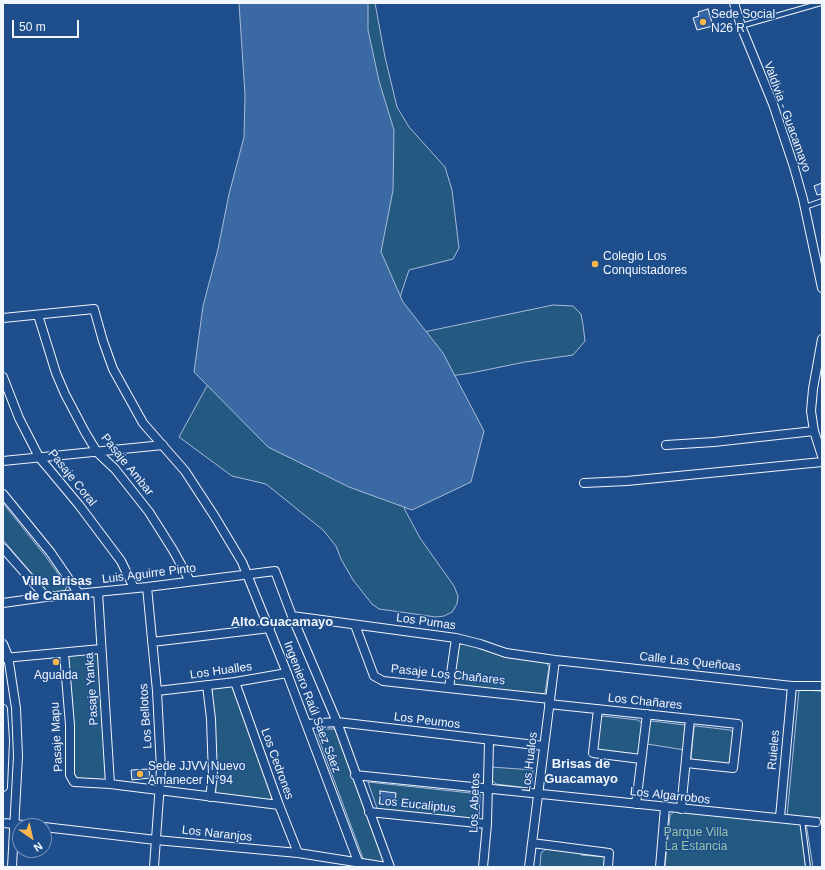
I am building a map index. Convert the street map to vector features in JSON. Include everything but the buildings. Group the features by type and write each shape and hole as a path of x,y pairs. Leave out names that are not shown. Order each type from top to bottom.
{"street":[{"name":"Valdivia - Guacamayo","path":"734,3 741,26 784,135 805,207 822,288"},
{"name":"Ingeniero Raúl Sáez Sáez","path":"38,315 94,310 103,342 113,369 143,423 189,477 242,562 270,628 360,865"},
{"path":"3,318 38,315"},
{"name":"Pasaje Ambar","path":"38,315 48,352 62,387 97,452 115,469 149,512 173,550 190,581"},
{"path":"822,341 813,389 811,411 814,431 822,456"},
{"name":"Pasaje Coral","path":"3,377 19,418 39,457 121,561 134,588"},
{"path":"666,445 714,442 814,431"},
{"path":"3,461 163,446"},
{"path":"584,483 627,481 822,462"},
{"path":"3,494 51,553 79,594"},
{"path":"3,548 46,597"},
{"name":"Ingeniero Raúl Sáez Sáez","path":"275,571 292,616 337,722 389,867"},
{"name":"Luis Aguirre Pinto","path":"3,603 275,571"},
{"name":"Los Bellotos","path":"147,587 157,692 161,769 154,867"},
{"name":"Pasaje Yanka","path":"98,592 110,784"},
{"name":"Los Pumas","path":"292,616 456,638 506,653 555,660"},
{"name":"Pasaje Los Chañares","path":"355,625 374,676 383,680 550,701"},
{"path":"152,642 270,628"},
{"path":"448,688 456,638"},
{"path":"3,644 16,708 18,756 14,818"},
{"path":"6,657 101,649"},
{"name":"Pasaje Mapu","path":"64,653 70,725 70,775 74,782 110,784 279,805"},
{"name":"Calle Las Queñoas","path":"555,660 792,686 822,686"},
{"name":"Los Hualos","path":"530,867 555,660"},
{"name":"Los Hualles","path":"157,692 235,682 287,673"},
{"name":"Los Cedrones","path":"235,682 298,854"},
{"path":"208,685 212,733 213,776 210,797"},
{"name":"Ruieles","path":"780,817 792,686"},
{"name":"Los Chañares","path":"550,701 598,709 738,724 733,768 686,763"},
{"path":"3,709 5,741 3,788"},
{"path":"598,709 593,753 641,759"},
{"path":"636,804 647,714"},
{"path":"681,809 690,718"},
{"name":"Los Peumos","path":"306,724 337,722 489,741 544,746"},
{"name":"Los Abetos","path":"483,867 487,824 489,741"},
{"name":"Los Algarrobos","path":"355,775 681,809 780,817 816,822"},
{"path":"660,867 665,807"},
{"name":"Los Eucaliptus","path":"369,812 487,824"},
{"name":"Los Naranjos","path":"52,828 298,854 360,865 389,867"},
{"path":"532,843 609,852 608,867"}],"lane":[{"path":"741,26 821,3"},
{"path":"805,207 822,201"},
{"path":"802,820 808,867"}],"green space":[{"path":"260,3 375,3 385,57 397,107 409,127 445,167 452,190 459,248 453,259 409,270 398,309 400,337 553,305 573,306 581,314 585,341 573,355 429,379 400,488 405,510 420,538 454,586 458,596 457,604 452,612 444,616 436,617 379,609 372,604 353,580 341,559 336,546 323,530 266,484 232,476 179,437 213,375 291,129"},
{"path":"3,503 67,586 65,591 51,593 46,590 3,540"},
{"path":"458,645 476,645 505,657 546,662 549,667 545,693 541,694 454,686 452,683"},
{"path":"97,653 107,769 105,782 76,780 72,774 66,655"},
{"path":"234,686 274,796 268,801 216,794 212,689"},
{"path":"799,690 822,691 822,818 787,816"},
{"path":"603,716 638,720 642,723 640,751 635,756 600,752 596,748 600,719"},
{"path":"652,721 685,725 687,728 685,750 647,744 649,723"},
{"path":"694,727 730,730 734,733 730,763 726,765 693,761 691,759"},
{"path":"319,729 335,729 383,860 382,864 364,861 317,734"},
{"path":"491,767 533,770 532,783 528,788 496,784 491,779"},
{"path":"368,782 480,794 479,820 378,811"},
{"name":"Parque Villa La Estancia","path":"675,811 806,823 813,867 665,867 670,815"},
{"path":"546,849 581,853 581,855 605,857 604,867 540,867 541,853"}],"shaded area":[{"path":"239,3 368,3 368,30 379,81 394,130 393,190 381,252 403,302 443,353 484,431 471,482 412,510 349,487 268,447 194,372 203,306 244,137 245,95"}],"place":[{"name":"Sede Social N26 R","path":"703,22"},
{"name":"Colegio Los Conquistadores","path":"595,264"},
{"name":"Agualda","path":"56,662"},
{"name":"Sede JJVV Nuevo Amanecer N°94","path":"140,774"}],"district":[{"name":"Villa Brisas de Canaan","path":"57,588"},
{"name":"Alto Guacamayo","path":"282,622"},
{"name":"Brisas de Guacamayo","path":"581,772"}]}
